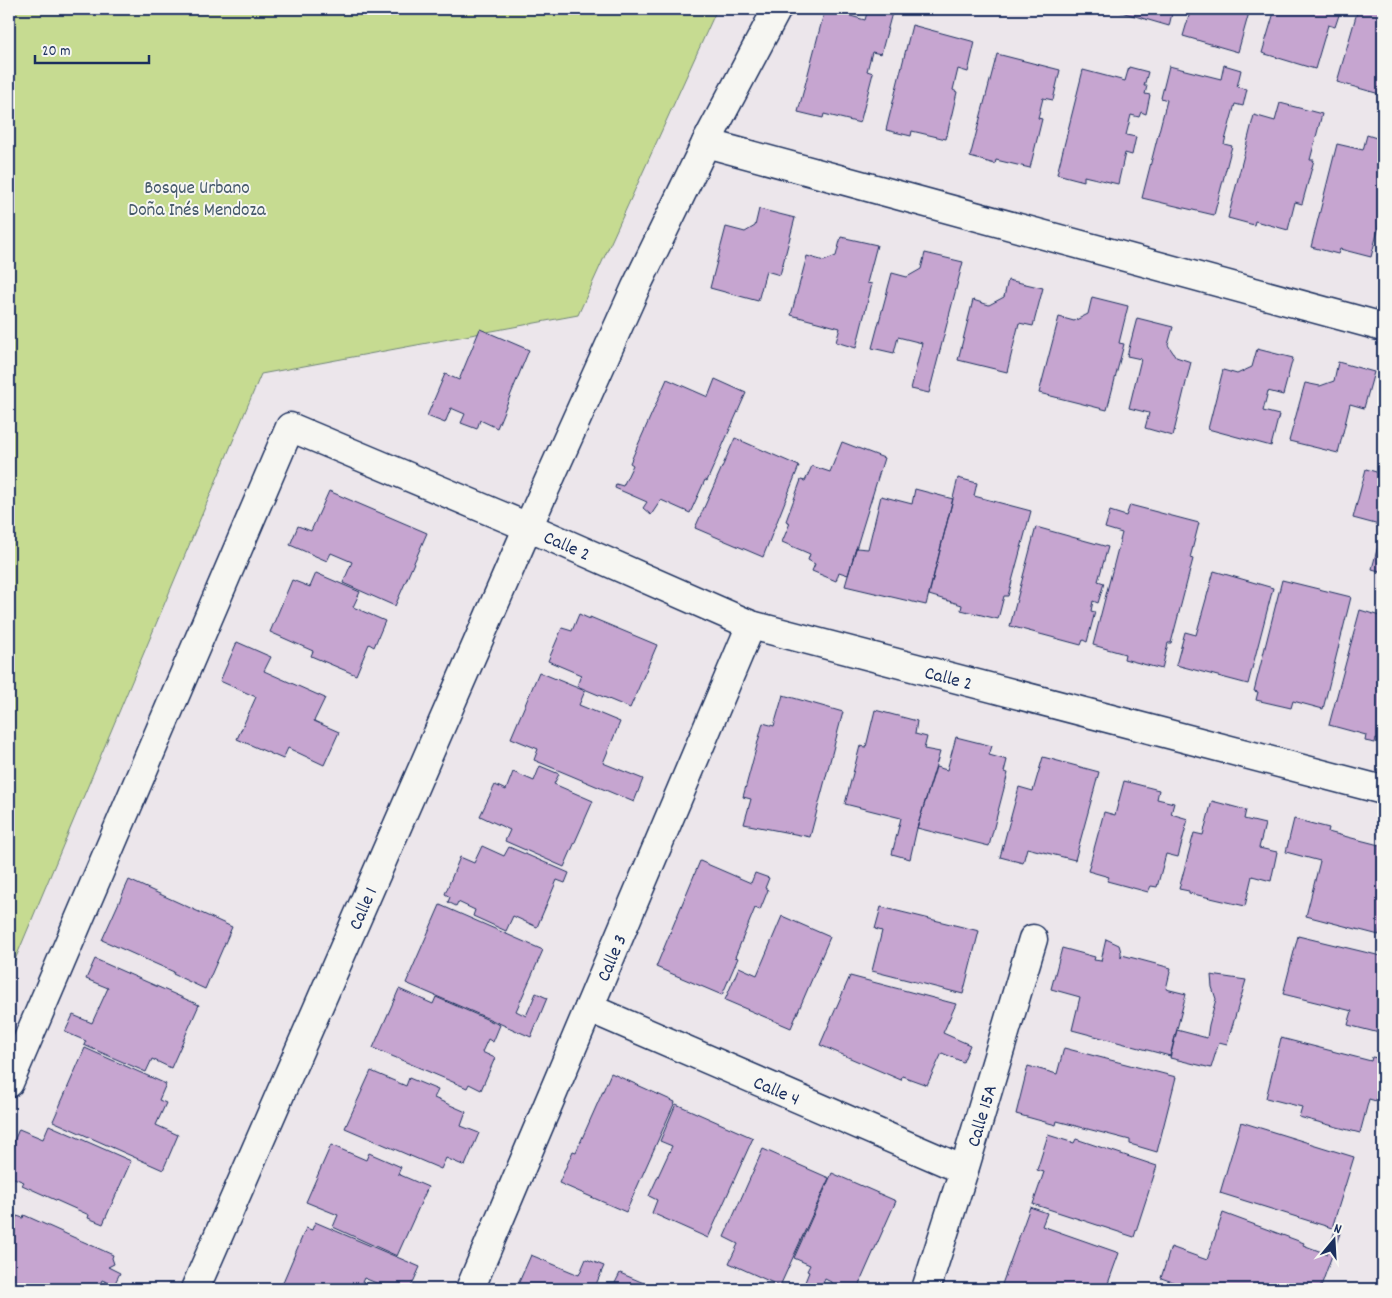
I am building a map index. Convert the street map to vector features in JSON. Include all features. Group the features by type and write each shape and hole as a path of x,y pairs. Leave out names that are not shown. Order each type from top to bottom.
{"street":[{"name":"Calle 1","path":"195,1289 528,527 636,287 706,143 777,9"},
{"path":"706,143 1383,327"},
{"name":"Calle 2","path":"9,1083 290,426 528,527 751,625 1383,790"},
{"name":"Calle 3","path":"470,1289 751,625"},
{"name":"Calle 15A","path":"926,1289 964,1170 1033,939"},
{"name":"Calle 4","path":"589,1008 964,1170"}],"green space":[{"name":"Bosque Urbano Doña Inés Mendoza","path":"9,9 717,9 578,315 261,374 9,974"}],"building":[{"path":"825,9 865,20 868,9 893,9 881,54 872,52 867,71 873,73 860,123 824,114 823,118 798,112"},
{"path":"1111,9 1173,9 1169,26"},
{"path":"1191,9 1250,9 1238,52 1183,36"},
{"path":"1275,9 1341,9 1335,27 1328,25 1315,69 1262,53"},
{"path":"1358,9 1383,9 1383,95 1337,82"},
{"path":"912,25 975,42 968,72 958,69 953,90 957,92 946,139 912,131 911,136 886,130"},
{"path":"997,54 1060,70 1053,100 1043,98 1038,118 1042,119 1030,168 996,160 995,164 970,157"},
{"path":"1224,65 1241,70 1237,87 1247,89 1243,106 1235,104 1224,144 1232,146 1214,215 1142,198 1167,100 1161,98 1169,66 1221,79"},
{"path":"1129,67 1148,72 1144,86 1147,86 1145,94 1150,95 1146,114 1141,112 1139,117 1131,115 1126,135 1136,137 1132,155 1125,153 1118,184 1084,176 1084,181 1057,174 1083,70 1125,81"},
{"path":"1280,103 1322,114 1310,160 1314,160 1302,204 1295,202 1288,230 1255,221 1254,225 1228,218 1254,115 1275,121"},
{"path":"1367,135 1383,140 1383,227 1379,226 1371,257 1340,249 1338,254 1311,247 1337,144 1363,150"},
{"path":"759,209 795,218 780,275 766,271 758,301 710,288 726,227 745,232 755,226"},
{"path":"841,237 877,245 867,283 872,284 856,348 836,342 840,328 791,315 807,256 824,261 836,256"},
{"path":"925,253 963,262 929,393 911,389 922,343 898,337 894,353 872,348 892,273 907,277 921,269"},
{"path":"1008,280 1043,288 1033,326 1019,323 1007,372 958,360 973,300 989,305 1004,297"},
{"path":"1092,297 1128,306 1119,343 1124,344 1107,410 1039,393 1059,317 1074,321 1088,314"},
{"path":"1137,318 1173,327 1168,345 1176,357 1191,362 1173,436 1145,428 1149,413 1129,408 1141,359 1127,356"},
{"path":"480,329 529,350 497,428 480,420 477,429 461,423 465,414 451,408 445,423 427,416 445,374 459,380"},
{"path":"1257,349 1293,358 1283,395 1268,391 1263,411 1279,415 1271,446 1208,429 1223,370 1237,374 1252,367"},
{"path":"1338,362 1374,372 1364,408 1350,404 1338,453 1289,441 1305,383 1320,386 1334,381"},
{"path":"667,379 708,397 715,379 746,393 707,481 705,480 690,513 661,500 651,515 643,508 647,502 615,488 616,484 623,486 633,465 630,463"},
{"path":"735,438 799,466 763,557 695,528"},
{"path":"842,442 884,458 848,575 839,572 836,581 812,571 815,564 808,560 810,554 782,542 790,523 786,521 801,480 805,481 812,466 830,472"},
{"path":"1366,469 1383,474 1383,526 1353,518"},
{"path":"958,478 977,483 974,496 1031,511 1008,596 1004,596 998,619 961,610 962,605 929,595"},
{"path":"915,489 953,499 926,605 845,586 856,548 868,549 881,496 912,504"},
{"path":"329,491 427,533 395,606 343,583 352,562 331,553 327,561 290,545 298,526 311,531"},
{"path":"1130,505 1199,523 1190,558 1193,559 1171,643 1168,643 1162,669 1124,659 1125,654 1093,645 1122,533 1105,528 1110,511 1126,516"},
{"path":"1383,526 1383,572 1372,569"},
{"path":"1036,527 1108,547 1098,581 1104,583 1098,603 1093,601 1091,611 1095,612 1087,642 1083,640 1081,645 1010,626"},
{"path":"1214,571 1273,588 1248,684 1176,665 1185,632 1196,635"},
{"path":"316,573 360,592 353,607 385,621 374,647 369,644 356,675 311,656 313,651 270,632 292,580 310,587"},
{"path":"1282,580 1351,597 1323,709 1293,701 1291,708 1256,700 1258,692 1254,691"},
{"path":"1360,610 1383,617 1383,740 1376,738 1375,743 1365,741 1366,735 1329,725"},
{"path":"579,614 657,645 630,708 577,686 581,675 548,661 562,628 572,631"},
{"path":"237,642 271,657 264,671 325,698 314,721 339,732 324,765 288,748 283,759 237,739 256,697 220,681"},
{"path":"539,672 585,691 579,705 620,722 603,763 643,779 634,802 534,760 538,749 511,738"},
{"path":"783,695 843,712 810,837 744,824 751,799 743,797 763,723 774,726"},
{"path":"875,710 917,721 915,734 927,737 924,749 940,752 917,828 910,859 892,854 901,818 845,804 860,746 866,747"},
{"path":"956,737 992,746 989,755 1007,760 1004,772 1008,773 989,846 917,828 936,767 947,770"},
{"path":"1043,757 1099,772 1075,860 1027,848 1023,863 1000,857 1019,787 1033,791"},
{"path":"540,766 559,774 554,784 593,801 564,867 505,841 510,830 480,816 495,785 506,790 513,772 534,781"},
{"path":"1124,781 1159,790 1157,799 1174,803 1171,814 1188,819 1178,857 1166,854 1157,887 1151,886 1148,892 1107,881 1109,877 1088,871 1104,812 1115,815"},
{"path":"1212,801 1246,810 1244,819 1265,824 1259,848 1277,852 1271,881 1252,876 1245,906 1179,889 1194,833 1203,835"},
{"path":"1294,819 1329,828 1328,832 1383,846 1383,923 1379,935 1306,916 1320,861 1286,852"},
{"path":"482,846 504,856 509,847 569,873 565,883 557,880 537,927 513,916 506,931 473,916 475,910 458,902 456,906 448,902 450,897 445,894 460,857 474,863"},
{"path":"700,861 751,883 755,873 769,878 765,888 768,890 760,910 755,908 735,957 738,958 722,995 656,967"},
{"path":"129,880 232,927 205,989 173,974 174,972 102,940"},
{"path":"440,905 543,950 516,1011 526,1016 536,993 547,998 531,1037 406,983"},
{"path":"881,907 979,931 963,994 872,971 882,931 875,929"},
{"path":"782,916 830,937 791,1028 725,1000 739,967 757,975"},
{"path":"1298,936 1381,956 1380,961 1383,962 1383,1034 1348,1025 1352,1011 1283,994"},
{"path":"1106,939 1119,945 1121,958 1122,955 1171,968 1166,989 1186,994 1170,1056 1072,1030 1080,997 1051,989 1062,948 1095,957 1094,960 1101,961"},
{"path":"95,959 199,1005 171,1068 152,1059 146,1072 84,1045 86,1041 65,1032 73,1015 92,1023 108,988 86,979"},
{"path":"1211,975 1246,980 1227,1044 1219,1042 1211,1068 1170,1058 1177,1030 1207,1038 1216,999"},
{"path":"850,976 956,1004 943,1033 970,1045 963,1062 942,1053 927,1085 902,1076 901,1080 820,1045"},
{"path":"399,989 433,1004 436,997 500,1025 493,1042 488,1039 482,1052 495,1058 481,1090 469,1084 467,1088 373,1048"},
{"path":"1281,1038 1371,1061 1372,1057 1383,1059 1383,1072 1376,1101 1369,1099 1360,1133 1299,1117 1302,1107 1266,1098"},
{"path":"85,1048 166,1084 159,1100 166,1103 156,1125 178,1135 163,1170 53,1121"},
{"path":"1064,1048 1176,1077 1157,1152 1130,1144 1130,1140 1057,1121 1056,1125 1016,1114 1028,1066 1057,1074"},
{"path":"371,1071 406,1086 409,1078 438,1090 434,1098 466,1112 461,1126 479,1133 465,1166 446,1158 441,1169 345,1128"},
{"path":"611,1073 675,1102 626,1212 559,1183 573,1151 576,1152"},
{"path":"676,1104 753,1138 708,1238 652,1213 657,1200 649,1196 672,1146 660,1141"},
{"path":"1241,1122 1354,1157 1332,1228 1220,1193"},
{"path":"49,1125 131,1161 103,1224 88,1218 89,1215 22,1185 24,1182 9,1176 9,1153 19,1129 43,1139"},
{"path":"1048,1135 1074,1143 1076,1139 1157,1166 1134,1237 1033,1204 1044,1172 1037,1170"},
{"path":"331,1145 366,1160 369,1153 401,1167 398,1174 428,1187 397,1256 333,1227 338,1215 306,1202"},
{"path":"763,1149 829,1178 780,1286 729,1263 738,1244 724,1237"},
{"path":"832,1173 896,1201 857,1289 830,1289 833,1283 825,1279 820,1289 803,1287 810,1265 794,1258"},
{"path":"1030,1207 1047,1213 1042,1226 1119,1253 1106,1289 1009,1289 1001,1287"},
{"path":"1223,1213 1304,1243 1303,1245 1327,1254 1335,1231 1340,1233 1320,1289 1193,1289 1161,1278 1171,1247 1207,1260"},
{"path":"24,1215 113,1255 114,1264 108,1267 120,1273 114,1285 102,1280 98,1289 25,1289 9,1282 9,1228 13,1219 15,1220 17,1216 23,1218"},
{"path":"315,1222 420,1267 410,1289 391,1289 364,1278 359,1289 280,1289 306,1228 312,1230"},
{"path":"531,1255 579,1275 586,1259 604,1266 594,1289 516,1289"},
{"path":"620,1273 658,1289 612,1289"}]}
